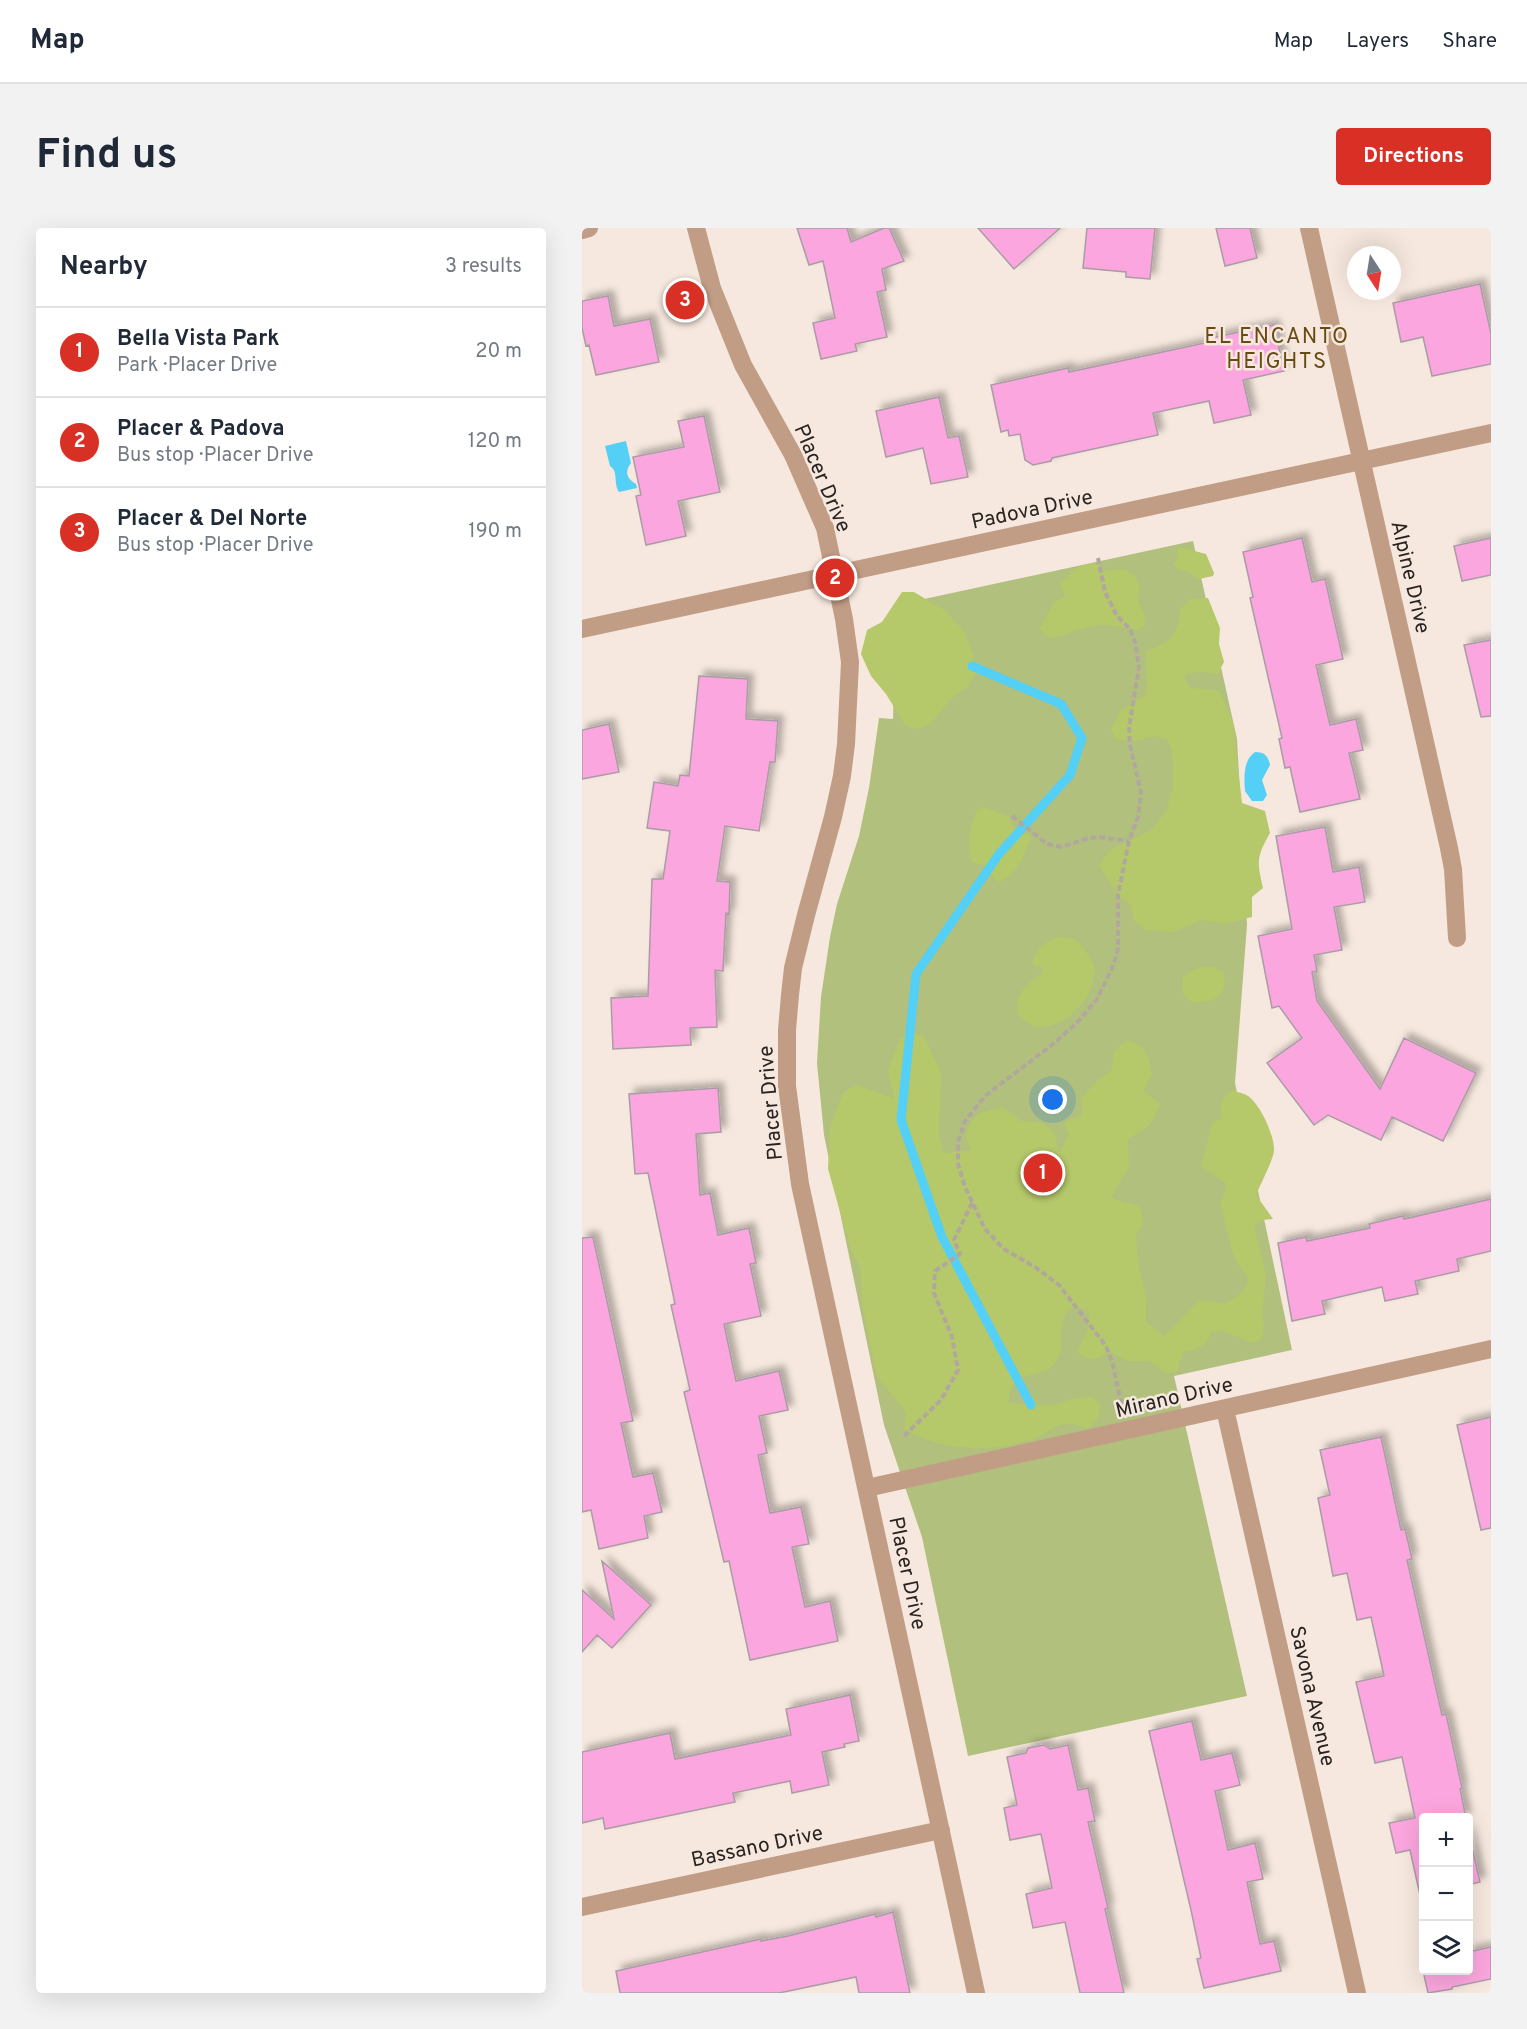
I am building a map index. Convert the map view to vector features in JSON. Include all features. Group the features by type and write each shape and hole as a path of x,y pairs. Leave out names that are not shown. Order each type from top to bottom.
{"street":[{"path":"582,230 589,228"},
{"name":"Placer Drive","path":"696,228 712,288 743,365 793,455 825,528 844,619 850,662 846,744 833,817 794,969 787,1030 786,1063 789,1109 800,1184 976,1993"},
{"name":"Alpine Drive","path":"1309,228 1449,848 1453,868 1457,938"},
{"name":"Padova Drive","path":"582,629 1491,433"},
{"name":"Mirano Drive","path":"867,1488 1491,1349"},
{"name":"Savona Avenue","path":"1225,1409 1357,1993"},
{"name":"Bassano Drive","path":"582,1907 941,1830"}],"path":[{"path":"1098,558 1105,592 1117,616 1130,629 1135,642 1139,667 1136,698 1129,728 1130,745 1141,792 1138,817 1129,841 1118,895 1118,948 1108,979 1097,999 1076,1024 985,1096 965,1121 958,1142 958,1164 965,1187 985,1229 1004,1249 1035,1267 1059,1286 1106,1346 1113,1365 1127,1431"},
{"path":"1012,816 1047,844 1061,847 1100,837 1129,841"},
{"path":"904,1436 941,1400 958,1370 952,1337 934,1293 935,1271 960,1254 954,1240 972,1202"}],"green space":[{"path":"1193,541 1237,739 1247,925 1235,1083 1292,1350 1174,1376 1247,1696 968,1756 922,1537 884,1425 824,1135 817,1063 821,997 830,937 837,904 859,836 869,788 879,718 893,719 901,604"},
{"path":"1180,547 1206,554 1214,573 1213,576 1199,579 1188,572 1177,569 1174,563 1178,559 1176,553"},
{"path":"1094,563 1105,571 1124,569 1135,576 1140,587 1138,601 1144,613 1145,625 1138,630 1116,626 1096,626 1059,636 1045,636 1040,628 1054,602 1065,597 1060,584 1077,567"},
{"path":"902,592 914,592 944,610 963,630 973,653 976,673 968,686 953,697 930,724 913,729 905,725 886,694 871,676 861,654 867,630 882,622"},
{"path":"1208,598 1220,628 1219,644 1224,662 1217,675 1201,671 1184,675 1190,688 1219,690 1233,722 1242,803 1265,811 1270,833 1259,860 1263,888 1252,897 1252,917 1224,924 1202,920 1173,932 1146,930 1134,921 1131,905 1119,896 1099,866 1110,850 1151,830 1167,810 1173,786 1172,749 1166,739 1155,736 1135,741 1116,739 1111,729 1120,711 1147,694 1146,651 1161,645 1172,636 1178,625 1180,609 1191,599"},
{"path":"984,807 1008,816 1017,835 1027,833 1031,838 1015,870 998,882 983,865 972,862 970,856 973,821 978,809"},
{"path":"1061,937 1077,941 1092,961 1094,976 1091,987 1079,1007 1061,1022 1051,1026 1033,1026 1017,1013 1020,994 1042,973 1042,967 1034,966 1032,961 1037,952 1047,942"},
{"path":"1213,967 1223,972 1224,987 1218,997 1212,1000 1191,1002 1182,992 1183,977 1192,970"},
{"path":"913,1033 924,1036 941,1073 939,1135 944,1153 971,1150 965,1135 975,1117 983,1112 1003,1107 1021,1121 1043,1123 1055,1133 1059,1152 1069,1135 1064,1123 1082,1114 1082,1098 1096,1082 1112,1070 1114,1051 1127,1040 1143,1048 1148,1056 1152,1074 1143,1091 1160,1104 1150,1125 1128,1139 1129,1166 1111,1198 1139,1206 1144,1222 1136,1235 1139,1269 1146,1297 1146,1322 1165,1336 1199,1300 1226,1303 1243,1292 1249,1278 1237,1263 1232,1251 1220,1202 1225,1194 1226,1183 1201,1166 1213,1122 1222,1119 1224,1097 1230,1091 1239,1092 1253,1100 1262,1113 1274,1145 1269,1166 1256,1195 1273,1219 1262,1220 1254,1226 1266,1274 1262,1316 1264,1327 1261,1339 1253,1343 1222,1331 1211,1332 1206,1343 1194,1350 1183,1352 1177,1372 1166,1373 1150,1361 1128,1361 1108,1351 1100,1358 1087,1359 1077,1351 1087,1332 1090,1315 1083,1308 1073,1307 1063,1320 1061,1348 1055,1363 1049,1369 1027,1376 1015,1383 1010,1391 1008,1403 1053,1405 1075,1398 1093,1397 1101,1407 1098,1418 1089,1428 1071,1424 1062,1425 1020,1443 986,1448 952,1446 919,1437 904,1429 906,1412 877,1377 863,1309 860,1268 850,1247 828,1169 830,1128 843,1092 857,1085 894,1099 888,1070 900,1039"}],"water":[{"path":"626,441 631,463 628,475 637,488 619,492 605,446"},
{"path":"1255,752 1266,755 1270,765 1262,780 1267,795 1263,801 1252,801 1245,791 1246,764"}],"building":[{"path":"797,228 847,228 851,242 889,228 904,261 882,269 886,290 877,292 887,337 855,344 857,351 821,359 813,323 835,318 823,261 809,265"},
{"path":"978,228 1060,228 1014,269"},
{"path":"1087,228 1155,228 1150,279 1126,277 1126,272 1083,268"},
{"path":"1216,228 1250,228 1257,258 1225,266"},
{"path":"1480,284 1491,334 1491,364 1432,376 1423,337 1401,342 1393,303"},
{"path":"608,296 614,326 650,319 659,362 596,375 589,345 586,346 582,328 582,301"},
{"path":"1274,325 1284,371 1243,380 1251,415 1214,423 1209,401 1153,413 1158,435 1052,458 1051,461 1033,465 1025,460 1020,434 1009,436 1008,430 1001,432 991,385 1068,368 1069,372 1205,343 1205,339"},
{"path":"939,397 948,438 959,436 968,477 931,484 923,448 886,457 876,411"},
{"path":"704,416 720,492 678,501 686,536 646,545 636,496 641,495 633,457 684,447 678,421"},
{"path":"1302,538 1312,582 1325,579 1343,659 1316,665 1330,725 1356,719 1363,750 1349,753 1360,799 1300,812 1290,767 1285,768 1279,739 1282,738 1250,598 1253,597 1243,552"},
{"path":"1491,538 1491,575 1462,581 1454,546"},
{"path":"1491,640 1491,716 1481,717 1464,645"},
{"path":"699,676 748,679 746,719 778,721 775,762 770,762 759,831 725,826 717,881 730,882 729,914 726,913 723,971 715,970 717,1027 690,1028 691,1045 613,1049 611,998 648,996 652,879 663,879 670,831 647,828 654,782 678,786 680,775 689,776"},
{"path":"609,724 619,772 582,779 582,730"},
{"path":"1325,827 1333,872 1359,867 1365,902 1334,907 1342,950 1314,955 1317,971 1312,972 1317,1001 1380,1089 1404,1038 1476,1073 1443,1141 1392,1117 1381,1140 1328,1115 1314,1125 1267,1063 1302,1038 1279,1006 1272,1008 1258,936 1292,929 1276,836"},
{"path":"718,1088 721,1132 696,1134 700,1195 710,1193 718,1235 749,1228 756,1263 750,1264 761,1316 724,1324 736,1381 779,1371 788,1410 759,1416 767,1453 758,1455 770,1513 801,1507 809,1544 792,1547 805,1607 830,1601 838,1641 750,1660 729,1561 724,1562 684,1392 690,1390 671,1305 675,1304 648,1173 635,1174 629,1094"},
{"path":"1491,1199 1491,1251 1457,1259 1459,1271 1415,1281 1418,1294 1385,1301 1382,1287 1322,1301 1325,1314 1292,1321 1278,1243 1306,1237 1307,1241 1370,1228 1369,1224 1403,1216 1404,1219"},
{"path":"593,1237 633,1421 621,1423 633,1477 653,1473 662,1512 644,1516 648,1538 599,1549 591,1510 582,1512 582,1238"},
{"path":"1491,1417 1491,1528 1481,1530 1457,1425"},
{"path":"1381,1437 1401,1530 1405,1529 1412,1559 1407,1560 1442,1715 1446,1714 1465,1813 1419,1813 1419,1890 1410,1850 1396,1853 1389,1823 1415,1818 1402,1757 1375,1763 1356,1682 1384,1676 1371,1617 1357,1620 1347,1573 1333,1576 1318,1498 1330,1495 1320,1450"},
{"path":"602,1561 651,1605 612,1648 597,1635 582,1652 582,1590 614,1619"},
{"path":"850,1695 859,1741 822,1752 829,1785 792,1793 790,1781 733,1793 735,1802 605,1829 603,1818 582,1823 582,1752 670,1733 675,1759 791,1735 786,1709"},
{"path":"1192,1721 1201,1760 1232,1753 1240,1785 1215,1791 1228,1850 1255,1843 1263,1879 1247,1882 1260,1944 1274,1941 1281,1971 1204,1988 1197,1959 1201,1958 1191,1910 1149,1731"},
{"path":"1044,1745 1050,1749 1068,1745 1078,1790 1088,1788 1095,1821 1088,1822 1108,1908 1105,1909 1124,1993 1080,1993 1065,1922 1033,1928 1026,1894 1052,1888 1041,1834 1010,1840 1004,1808 1017,1805 1007,1757 1026,1753 1028,1748"},
{"path":"1473,1852 1480,1882 1473,1884"},
{"path":"893,1912 910,1993 859,1993 856,1977 779,1993 620,1993 616,1971"},
{"path":"1491,1947 1491,1979 1428,1993 1424,1975 1473,1975 1473,1951"}],"waterway":[{"path":"972,666 1061,704 1082,738 1070,775 999,854 916,974 901,1120 942,1237 1031,1405"}],"place":[{"name":"Placer & Del Norte","path":"685,300"},
{"name":"Placer & Padova","path":"835,578"},
{"name":"Bella Vista Park","path":"1043,1173"}],"district":[{"name":"EL ENCANTO HEIGHTS","path":"1277,348"}]}
